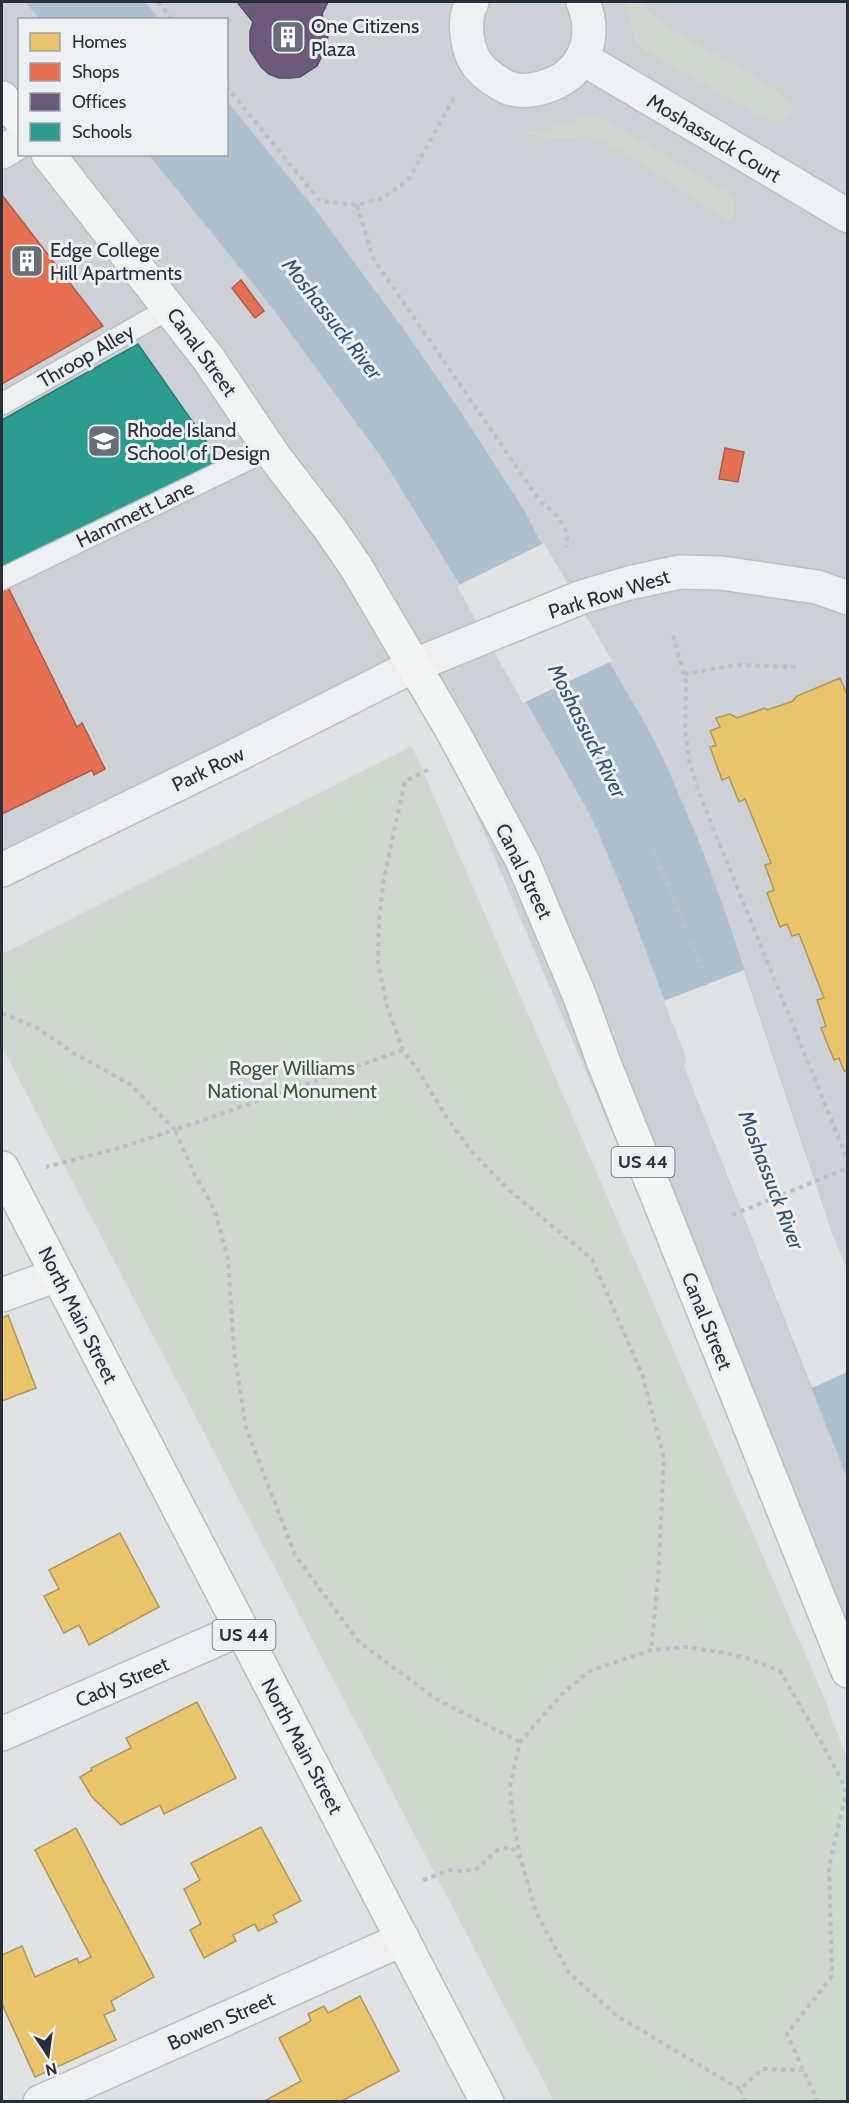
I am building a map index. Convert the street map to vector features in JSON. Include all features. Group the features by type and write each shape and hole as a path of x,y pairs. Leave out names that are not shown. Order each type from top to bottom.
{"main road":[{"path":"2,98 18,117"},
{"name":"Canal Street","path":"50,156 208,358 269,449 356,567 453,732 522,860 551,926 848,1671"},
{"name":"North Main Street","path":"2,1168 487,2102"}],"street":[{"path":"472,2 468,10 465,31 471,55 484,73 509,88 535,91 564,79 582,58 589,39 589,17 583,2"},
{"name":"Moshassuck Court","path":"582,58 848,216"},
{"path":"2,152 18,142"},
{"name":"Park Row West","path":"413,666 582,597 629,583 680,572 722,573 817,587 848,598"},
{"name":"Park Row","path":"2,870 230,759 413,666"},
{"path":"2,1295 57,1275"},
{"name":"Cady Street","path":"2,1734 241,1629"},
{"name":"Bowen Street","path":"40,2102 403,1939"}],"lane":[{"name":"Throop Alley","path":"2,404 170,308"},
{"name":"Hammett Lane","path":"2,579 269,449"}],"path":[{"path":"158,2 171,18"},
{"path":"228,88 320,201 357,205 383,198 409,179 456,94"},
{"path":"357,205 373,258 540,501 561,519 568,536 567,547"},
{"path":"673,634 686,688 685,731 690,765 703,803 848,1161"},
{"path":"684,674 736,665 796,667"},
{"path":"434,767 405,781 384,878 379,920 378,963 387,1006 403,1050 472,1152 509,1190 592,1259 642,1374 664,1458 658,1580 651,1650"},
{"path":"653,849 708,984"},
{"path":"2,1013 39,1029 72,1052 130,1084 175,1130 218,1220 228,1258 234,1351 246,1428 295,1555 358,1642 436,1699 520,1742"},
{"path":"45,1167 115,1149 175,1130 403,1050"},
{"path":"732,1215 848,1168"},
{"path":"746,2102 740,2089 617,2016 569,1973 536,1912 520,1857 510,1787 520,1742 565,1691 590,1671 651,1650 687,1647 718,1652 747,1658 780,1671 840,1777 847,1795 829,1867 832,1976 787,2034 818,2102"},
{"path":"423,1880 450,1869 475,1870 498,1850 504,1848 511,1847 520,1857"},
{"path":"740,2089 763,2069 804,2070"}],"shaded area":[{"path":"2,2 847,2 847,1683 414,669 2,858"}],"green space":[{"path":"625,2 638,2 691,41 764,83 788,102 793,110 788,118 769,121 646,51 636,41"},
{"path":"586,117 595,117 609,122 730,194 734,201 734,208 730,222 634,158 595,137 587,135 576,138 544,137 523,132 543,131"},
{"name":"Roger Williams National Monument","path":"412,746 826,1702 847,1759 847,2101 554,2101 2,1047 2,954"}],"water":[{"path":"25,2 145,2 158,18 39,18"},
{"name":"Moshassuck River","path":"228,102 315,209 459,409 526,513 547,555 665,762 704,854 729,923 832,1233 847,1269 847,1478 684,1067 686,1058 632,914 588,811 460,585 384,461 270,305 150,156 228,156"}],"pier":[{"path":"544,543 612,661 523,703 457,586"},
{"path":"744,970 832,1233 847,1269 847,1372 812,1388 684,1067 686,1058 664,1001"}],"building: Homes":[{"path":"840,678 848,697 848,1070 844,1071 839,1058 834,1060 821,1028 826,1026 817,1000 824,998 799,934 792,936 787,924 780,927 767,893 774,890 765,865 771,863 745,799 739,802 729,777 722,780 710,747 716,745 710,731 720,727 716,718 730,714 737,718 765,708 767,710 793,701 797,696"},
{"path":"8,1315 36,1388 2,1401 2,1318"},
{"path":"120,1533 159,1607 89,1645 79,1625 64,1633 44,1596 59,1589 49,1570"},
{"path":"197,1702 236,1778 164,1814 160,1805 121,1825 92,1797 80,1777 92,1770 91,1768 131,1748 126,1738"},
{"path":"261,1827 301,1901 273,1915 277,1922 258,1931 255,1924 233,1935 236,1941 204,1958 190,1930 201,1924 184,1889 200,1880 191,1863"},
{"path":"76,1828 154,1977 111,2001 115,2010 104,2015 116,2040 35,2077 2,2004 2,1955 22,1946 35,1977 77,1958 79,1963 91,1957 35,1850"},
{"path":"360,1996 399,2071 340,2102 263,2102 301,2081 279,2038 311,2021 308,2014 324,2006 328,2013"}],"building: Shops":[{"name":"Edge College Hill Apartments","path":"2,195 103,326 2,384"},
{"path":"241,280 264,311 255,318 232,288"},
{"path":"725,448 744,452 738,482 719,479"},
{"path":"6,583 77,727 82,723 105,769 94,775 92,770 2,814 2,585"}],"building: Offices":[{"name":"One Citizens Plaza","path":"237,2 328,2 322,14 328,34 327,45 317,66 300,77 279,78 269,74 261,67 250,50 250,31 253,22"}],"building: Schools":[{"name":"Rhode Island School of Design","path":"138,344 220,461 2,570 2,420"}],"place":[{"name":"One Citizens Plaza","path":"288,37"},
{"name":"Edge College Hill Apartments","path":"27,261"},
{"name":"Rhode Island School of Design","path":"104,441"}]}
